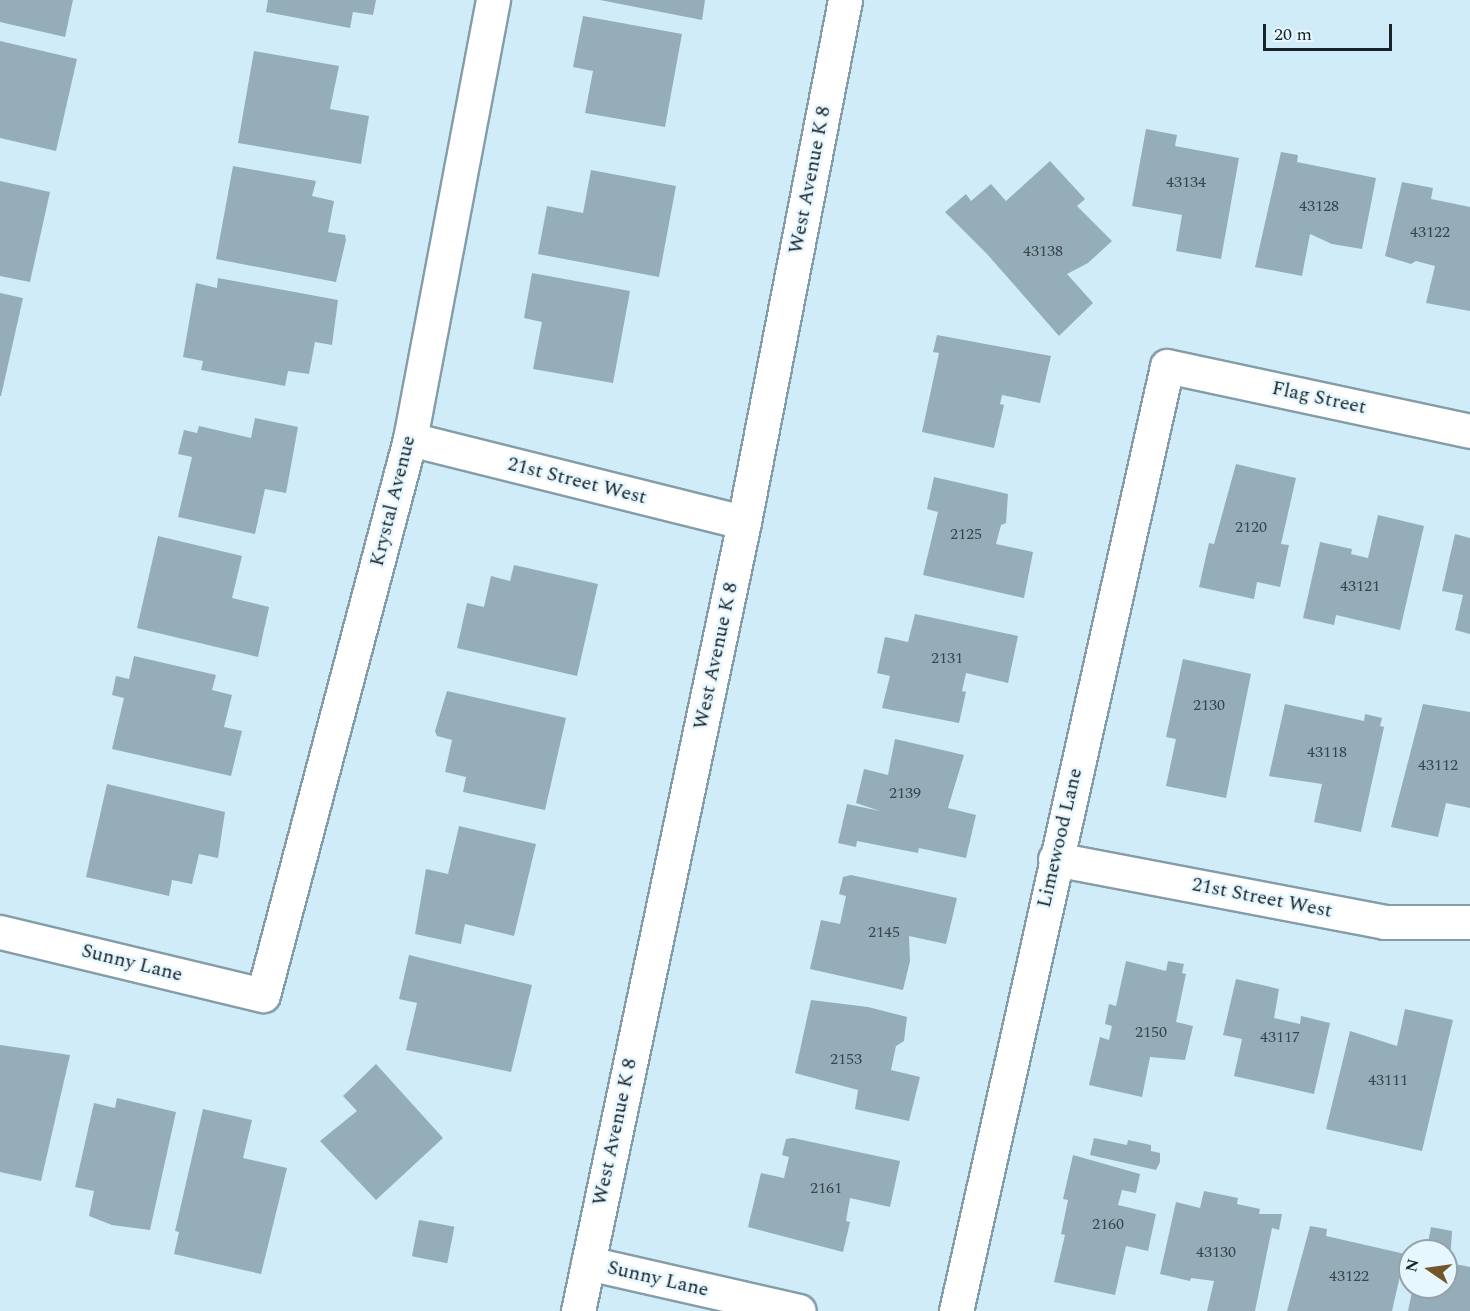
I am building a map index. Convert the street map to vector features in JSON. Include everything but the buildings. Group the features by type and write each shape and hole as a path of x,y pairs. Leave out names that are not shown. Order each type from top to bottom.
{"street":[{"name":"Krystal Avenue","path":"263,995 410,439 494,0"},
{"name":"West Avenue K 8","path":"578,1311 744,522 845,0"},
{"name":"Flag Street","path":"1167,366 1470,431"},
{"name":"Limewood Lane","path":"956,1311 1055,859 1167,366"},
{"name":"21st Street West","path":"410,439 744,522"},
{"name":"21st Street West","path":"1055,859 1384,922 1470,922"},
{"name":"Sunny Lane","path":"0,932 263,995"},
{"name":"Sunny Lane","path":"588,1263 799,1311"}]}
